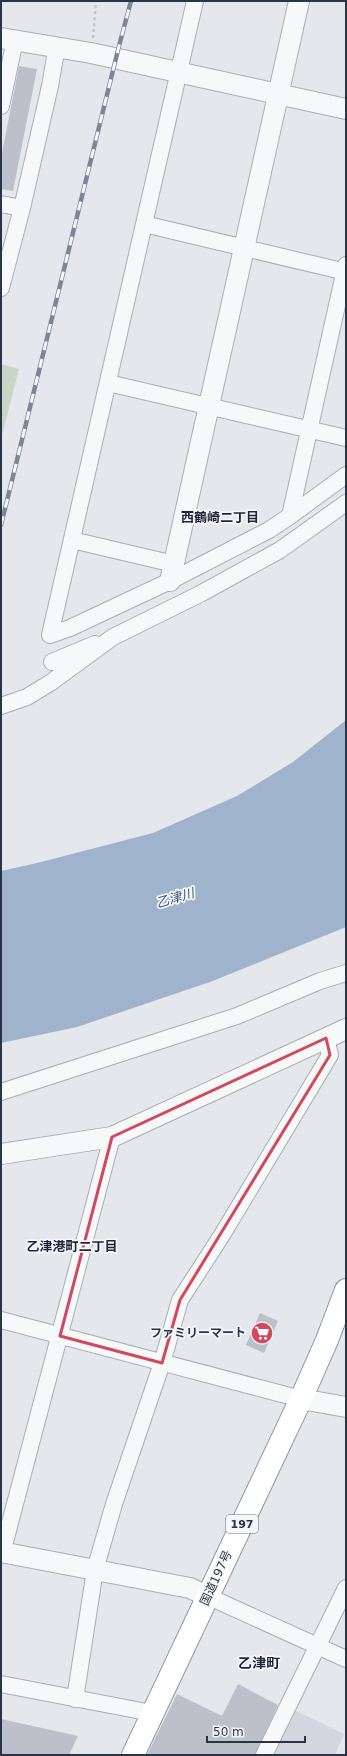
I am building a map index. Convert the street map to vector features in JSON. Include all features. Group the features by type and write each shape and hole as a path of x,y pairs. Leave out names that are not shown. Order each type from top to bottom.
{"highway":[{"name":"国道197号","path":"133,1755 301,1400 327,1340 346,1290"}],"street":[{"path":"195,1 50,635 70,628 172,573 269,530 346,475"},
{"path":"172,573 299,1"},
{"path":"1,106 8,39 57,46 346,109"},
{"path":"1,288 22,208 50,86 57,46"},
{"path":"1,204 22,208"},
{"path":"144,224 346,269 290,516"},
{"path":"108,384 346,438"},
{"path":"52,662 113,636 200,594 280,550 346,503"},
{"path":"72,540 172,573"},
{"path":"1,706 27,697 50,683 113,636"},
{"path":"1,1092 237,1016 320,981 346,973"},
{"path":"1,1154 112,1137 346,1029"},
{"path":"76,1699 95,1570 114,1504 162,1363 180,1300 222,1235 330,1055 326,1038"},
{"path":"112,1137 1,1552 190,1588 346,1659"},
{"path":"1,1320 301,1400 346,1407"},
{"path":"264,1755 319,1646 346,1588"},
{"path":"1,1684 152,1714"}],"path":[{"path":"92,40 96,1"}],"highlighted area":[{"path":"326,1038 330,1055 180,1300 162,1363 60,1336 112,1137"}],"shaded area":[{"path":"294,1710 344,1734 335,1755 273,1755"}],"green space":[{"path":"1,364 19,369 1,439"}],"water":[{"name":"乙津川","path":"346,720 346,927 210,982 77,1027 1,1043 1,871 153,833 237,796 293,762"}],"building":[{"path":"19,66 37,69 13,191 1,189 1,158"},
{"name":"ファミリーマート","path":"260,1313 278,1321 264,1353 246,1345"},
{"path":"238,1684 278,1705 255,1755 147,1755 177,1694 222,1716"},
{"path":"1,1719 78,1736 69,1755 1,1755"}],"railway":[{"path":"1,525 131,1"}],"place":[{"name":"ファミリーマート","path":"262,1333"}],"district":[{"name":"西鶴崎二丁目","path":"220,517"},
{"name":"乙津港町二丁目","path":"72,1246"},
{"name":"乙津町","path":"259,1663"}]}
